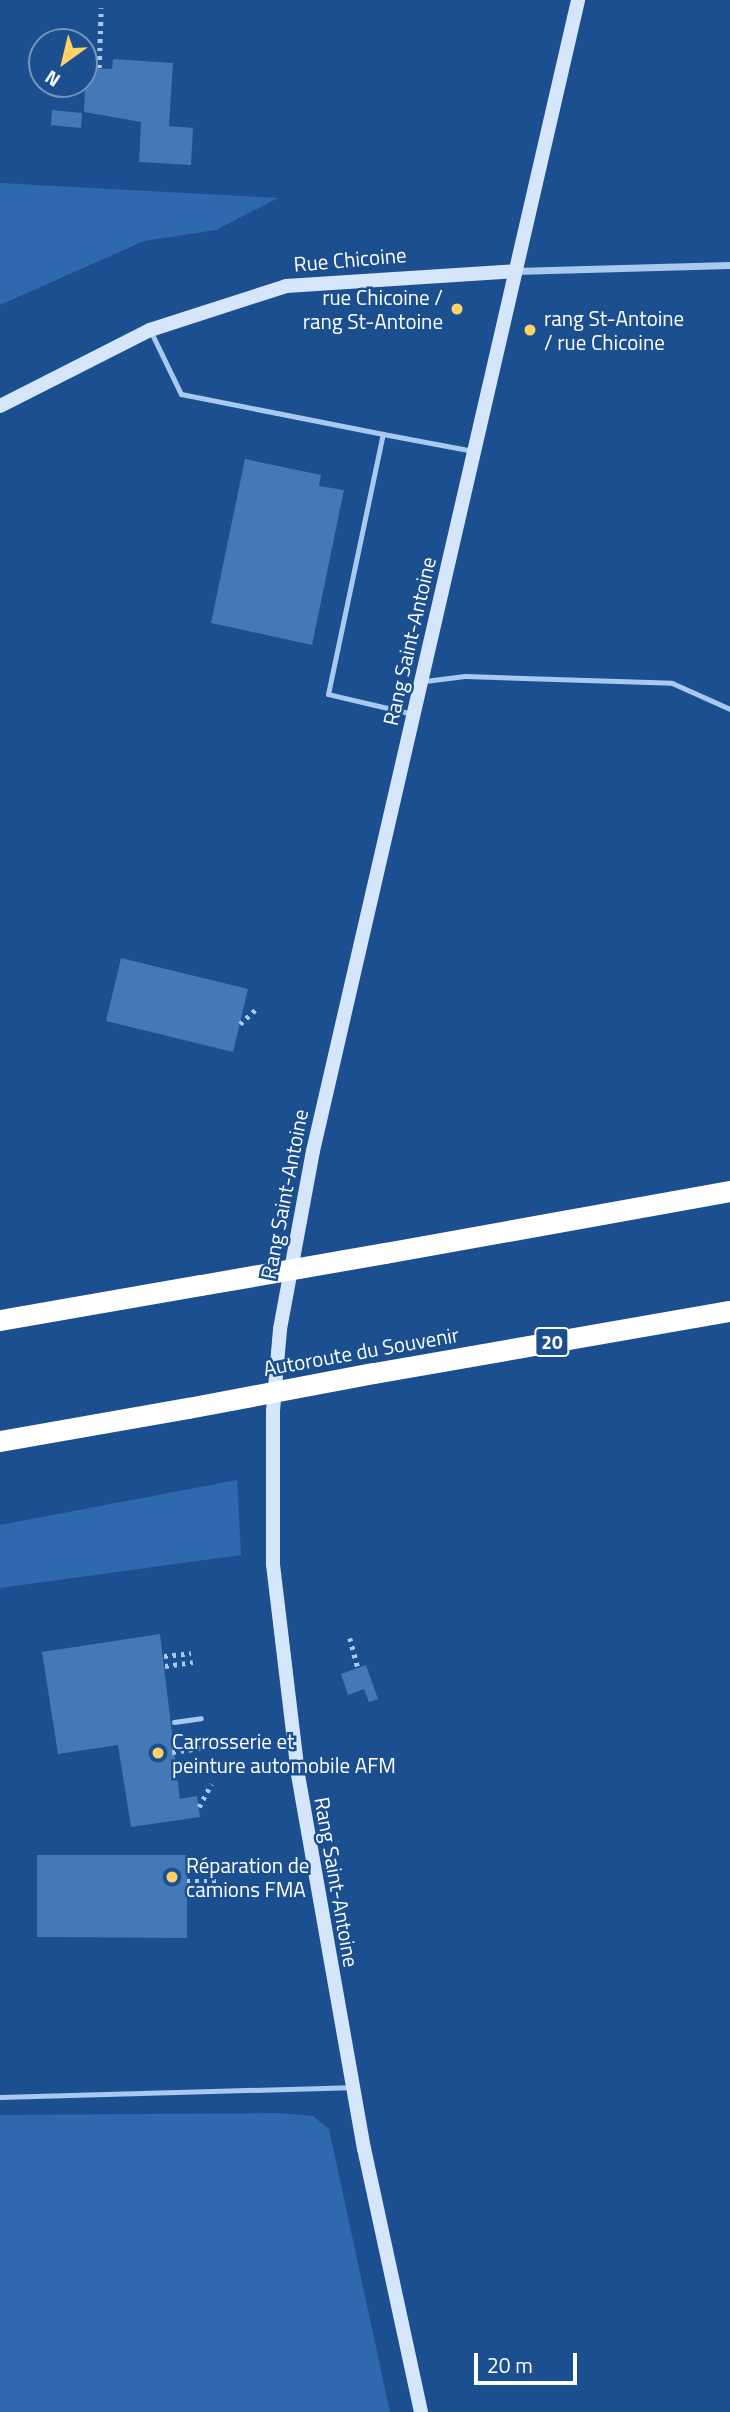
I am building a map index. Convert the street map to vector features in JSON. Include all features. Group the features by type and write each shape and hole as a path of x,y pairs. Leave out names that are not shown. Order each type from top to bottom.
{"highway":[{"path":"0,1321 730,1191"},
{"name":"Autoroute du Souvenir","path":"0,1441 730,1311"}],"street":[{"name":"Rang Saint-Antoine","path":"421,2412 353,2086 304,1812 273,1564 273,1412 280,1329 313,1151 578,0"},
{"name":"Rue Chicoine","path":"0,407 150,330 286,286 514,271 730,265"}],"lane":[{"path":"150,330 181,394 473,451"},
{"path":"383,433 328,694 414,714"},
{"path":"422,681 465,676 671,683 730,709"},
{"path":"174,1722 201,1718"},
{"path":"0,2097 353,2086"}],"path":[{"path":"99,68 101,8"},
{"path":"240,1024 257,1008"},
{"path":"350,1638 358,1668"},
{"path":"164,1656 191,1653"},
{"path":"165,1666 193,1662"},
{"path":"173,1752 206,1746"},
{"path":"199,1807 211,1784"},
{"path":"187,1881 220,1881"}],"shaded area":[{"path":"0,183 278,198 216,230 144,241 0,305"},
{"path":"237,1480 241,1555 0,1588 0,1525"},
{"path":"280,2113 313,2116 329,2129 390,2412 0,2412 0,2115"}],"building":[{"path":"113,59 173,63 169,126 193,128 191,165 139,162 141,122 84,112 85,98 98,98 98,68 112,69"},
{"path":"52,110 82,113 81,128 51,125"},
{"path":"245,459 321,475 319,486 344,490 312,645 211,623"},
{"path":"121,958 248,989 233,1052 106,1021"},
{"path":"160,1634 180,1799 197,1796 200,1817 131,1827 118,1745 58,1754 42,1652"},
{"path":"366,1665 378,1699 369,1702 364,1689 348,1695 341,1674"},
{"path":"37,1855 187,1855 187,1938 37,1937"}],"place":[{"name":"rue Chicoine / rang St-Antoine","path":"457,309"},
{"name":"rang St-Antoine / rue Chicoine","path":"530,330"},
{"name":"Carrosserie et peinture automobile AFM","path":"158,1753"},
{"name":"Réparation de camions FMA","path":"172,1877"}]}
